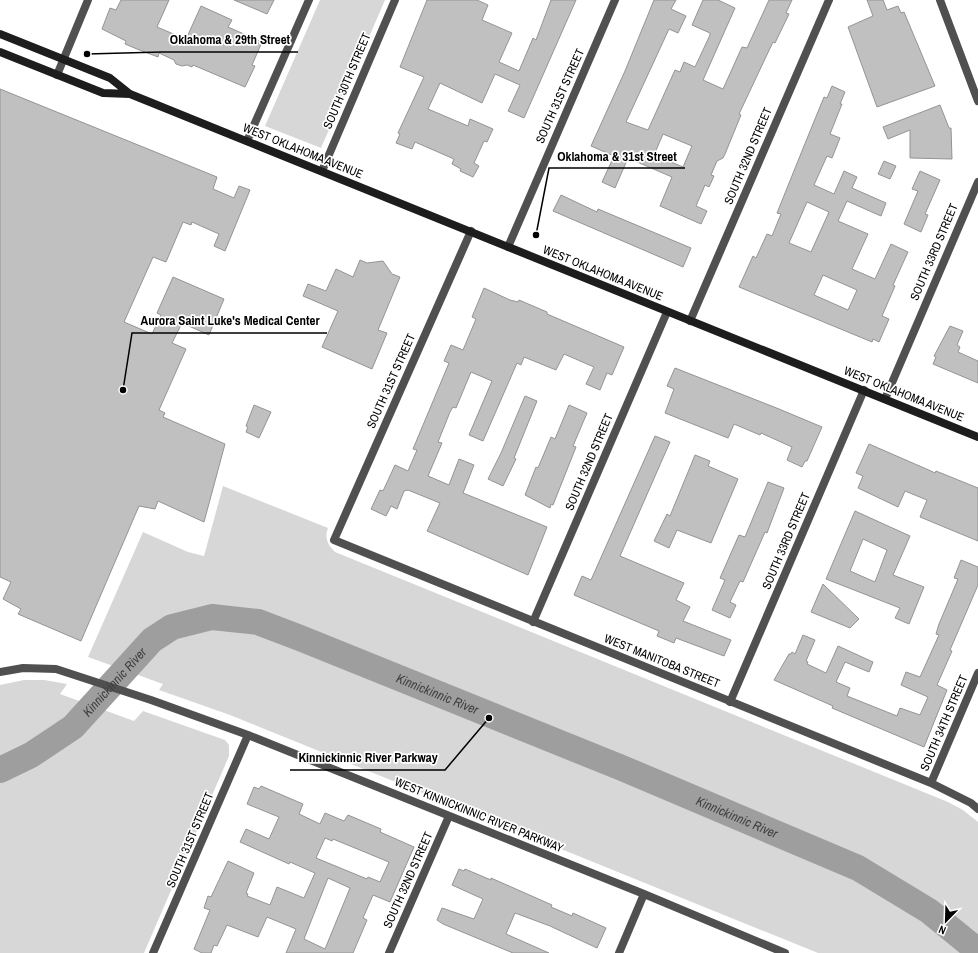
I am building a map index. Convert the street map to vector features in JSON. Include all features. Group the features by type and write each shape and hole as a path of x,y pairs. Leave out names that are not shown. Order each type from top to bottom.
{"main road":[{"name":"WEST OKLAHOMA AVENUE","path":"0,34 110,78 130,94 978,437"},
{"name":"WEST OKLAHOMA AVENUE","path":"0,52 103,93 130,94"}],"street":[{"path":"57,75 88,0"},
{"path":"247,141 309,0"},
{"name":"SOUTH 30TH STREET","path":"322,172 395,0"},
{"name":"SOUTH 31ST STREET","path":"508,247 615,0"},
{"name":"SOUTH 32ND STREET","path":"690,321 829,0"},
{"path":"940,0 978,101"},
{"name":"SOUTH 33RD STREET","path":"885,399 978,182"},
{"name":"SOUTH 31ST STREET","path":"334,540 470,231"},
{"name":"SOUTH 32ND STREET","path":"533,622 667,312"},
{"name":"SOUTH 33RD STREET","path":"730,702 864,390"},
{"name":"WEST MANITOBA STREET","path":"334,540 931,783 970,803 978,809"},
{"name":"WEST KINNICKINNIC RIVER PARKWAY","path":"0,672 38,667 56,669 151,700 248,735 644,894 784,953"},
{"name":"SOUTH 34TH STREET","path":"931,783 978,673"},
{"name":"SOUTH 31ST STREET","path":"153,953 248,735"},
{"name":"SOUTH 32ND STREET","path":"389,953 449,816"},
{"path":"619,953 644,894"}],"shaded area":[{"path":"320,0 385,0 321,148 265,126"},
{"path":"223,486 328,528 326,535 327,541 335,552 948,802 963,810 978,822 978,953 818,953 230,715 159,690 163,684 88,657 143,532 188,552 204,556"},
{"path":"24,680 44,680 67,684 60,694 134,721 143,711 225,740 229,745 229,756 144,953 0,953 0,685"}],"building":[{"path":"121,0 169,0 157,27 183,38 184,35 187,37 201,6 232,20 228,27 262,42 252,65 255,66 245,87 193,65 192,67 176,64 174,60 159,53 158,57 137,49 125,44 126,41 102,29 110,8 116,10"},
{"path":"234,0 274,0 267,14"},
{"path":"427,0 477,0 488,5 482,20 512,33 499,62 519,71 533,38 536,40 551,0 576,0 524,118 508,111 520,85 495,74 482,103 440,83 428,109 468,126 470,119 493,129 487,142 484,141 474,163 479,166 473,177 460,171 461,169 452,164 454,159 415,142 412,149 396,143 400,134 398,133 424,77 400,67"},
{"path":"654,0 676,0 671,9 686,16 678,33 669,29 626,122 648,130 675,70 680,72 684,62 695,67 710,35 710,33 692,25 703,0 718,0 735,8 703,80 723,89 742,47 747,48 769,0 792,0 786,13 789,14 775,43 773,42 739,114 741,115 725,154 723,158 717,161 711,175 714,176 709,187 705,185 696,206 707,211 701,224 660,206 672,177 628,158 615,188 602,182 614,156 591,146 625,71","holes":["663,134 692,146 683,167 654,155"]},
{"path":"867,0 883,0 887,10 898,6 901,13 904,12 935,86 877,107 848,27 873,16"},
{"path":"832,86 845,92 840,104 842,104 830,134 840,138 832,158 827,156 814,185 834,194 844,171 857,177 852,188 886,203 881,216 847,201 838,221 868,234 852,269 875,279 891,244 908,252 893,285 895,286 882,316 889,319 879,342 873,339 872,342 739,287 753,256 756,258 767,234 772,236 781,214 777,213 824,97 827,98","holes":["807,202 829,212 811,252 789,243","823,275 857,290 848,310 814,295"]},
{"path":"0,89 217,177 213,189 234,198 239,186 250,190 225,251 214,246 219,234 192,222 191,225 183,222 166,262 153,257 124,322 152,334 161,315 157,313 173,277 224,299 209,335 182,323 172,343 186,349 159,410 165,413 163,417 225,444 204,522 158,501 155,509 139,506 81,641 18,614 21,609 3,599 11,582 0,577"},
{"path":"940,105 949,128 951,128 952,159 910,158 910,130 888,139 883,127"},
{"path":"884,161 896,166 890,179 878,174"},
{"path":"920,171 940,180 925,214 928,215 921,232 904,224 918,191 912,189"},
{"path":"561,195 597,212 598,209 691,248 683,267 553,211"},
{"path":"360,260 367,263 383,261 392,274 400,277 378,330 387,333 372,369 322,347 338,311 303,296 308,284 326,291 336,269 353,277"},
{"path":"484,288 510,300 518,302 519,300 547,312 547,314 624,347 612,375 607,373 600,390 586,384 594,367 564,354 556,370 524,357 521,365 517,363 483,441 469,435 492,381 471,372 456,408 453,407 450,412 438,442 442,443 428,476 449,485 459,459 474,465 463,493 547,527 528,575 427,531 440,503 408,490 404,491 397,509 391,506 386,516 371,509 380,490 383,491 395,465 408,471 417,450 413,449 449,363 444,361 451,345 463,350 476,319 472,317"},
{"path":"950,326 963,331 957,345 960,347 958,352 978,361 978,383 933,364 936,357 934,356"},
{"path":"675,368 822,427 807,461 805,461 802,467 787,460 792,447 761,433 760,435 734,424 728,438 665,413 674,389 667,386"},
{"path":"525,396 537,401 514,458 516,459 503,486 488,479 501,453"},
{"path":"254,405 271,412 259,438 246,432 248,427 246,426"},
{"path":"569,405 587,413 573,446 576,447 553,505 551,504 550,508 525,495 536,467 538,468 551,437 555,439"},
{"path":"655,436 670,442 620,556 684,583 676,600 690,607 683,621 731,640 724,656 676,638 674,643 657,636 659,631 574,595 582,576 591,580"},
{"path":"869,444 935,473 936,471 978,488 978,541 920,517 927,500 905,491 898,507 858,488 863,476 856,473"},
{"path":"695,455 710,461 708,466 738,479 711,543 677,530 669,548 654,541 667,514 670,516"},
{"path":"768,482 784,488 767,533 765,532 743,582 740,581 730,602 736,605 730,618 712,610 725,580 720,578 739,535 745,537"},
{"path":"855,511 910,536 893,575 924,587 909,624 895,618 900,608 826,579","holes":["863,539 887,550 875,582 850,571"]},
{"path":"961,560 978,567 978,585 950,650 952,651 937,685 947,690 924,747 832,708 833,706 774,680 789,654 792,652 795,654 803,635 815,640 806,661 808,662 807,664 826,673 838,646 873,662 869,672 845,662 836,682 850,688 847,696 897,716 900,708 920,715 928,697 901,685 906,672 920,677 939,635 936,634 958,579 954,578"},
{"path":"823,584 859,619 850,628 811,612"},
{"path":"261,786 303,804 299,814 320,824 325,813 344,821 348,815 381,829 380,832 414,847 390,902 373,895 363,918 367,920 353,953 286,953 296,929 267,917 258,937 227,925 217,946 214,945 211,953 202,953 194,949 210,910 204,908 208,896 211,897 228,861 254,873 246,893 248,894 247,896 270,905 277,887 304,898 315,873 290,862 289,864 240,842 246,829 269,839 279,817 247,804 254,787 259,789","holes":["325,838 332,841 333,839 389,862 380,882 368,877 367,879 316,858","328,878 350,888 325,949 304,939"]},
{"path":"459,869 464,871 465,869 491,880 491,878 552,905 551,907 572,916 573,913 606,928 597,948 550,926 515,913 506,934 549,953 513,953 443,924 437,920 442,908 474,919 483,899 452,885"}],"waterway":[{"name":"Kinnickinnic River","path":"0,770 31,755 73,727 152,640 172,627 212,617 258,622 622,768 858,868 929,911 978,951"}],"place":[{"name":"Oklahoma & 29th Street","path":"87,54"},
{"name":"Oklahoma & 31st Street","path":"536,235"},
{"name":"Aurora Saint Luke's Medical Center","path":"123,390"},
{"name":"Kinnickinnic River Parkway","path":"489,718"}]}
